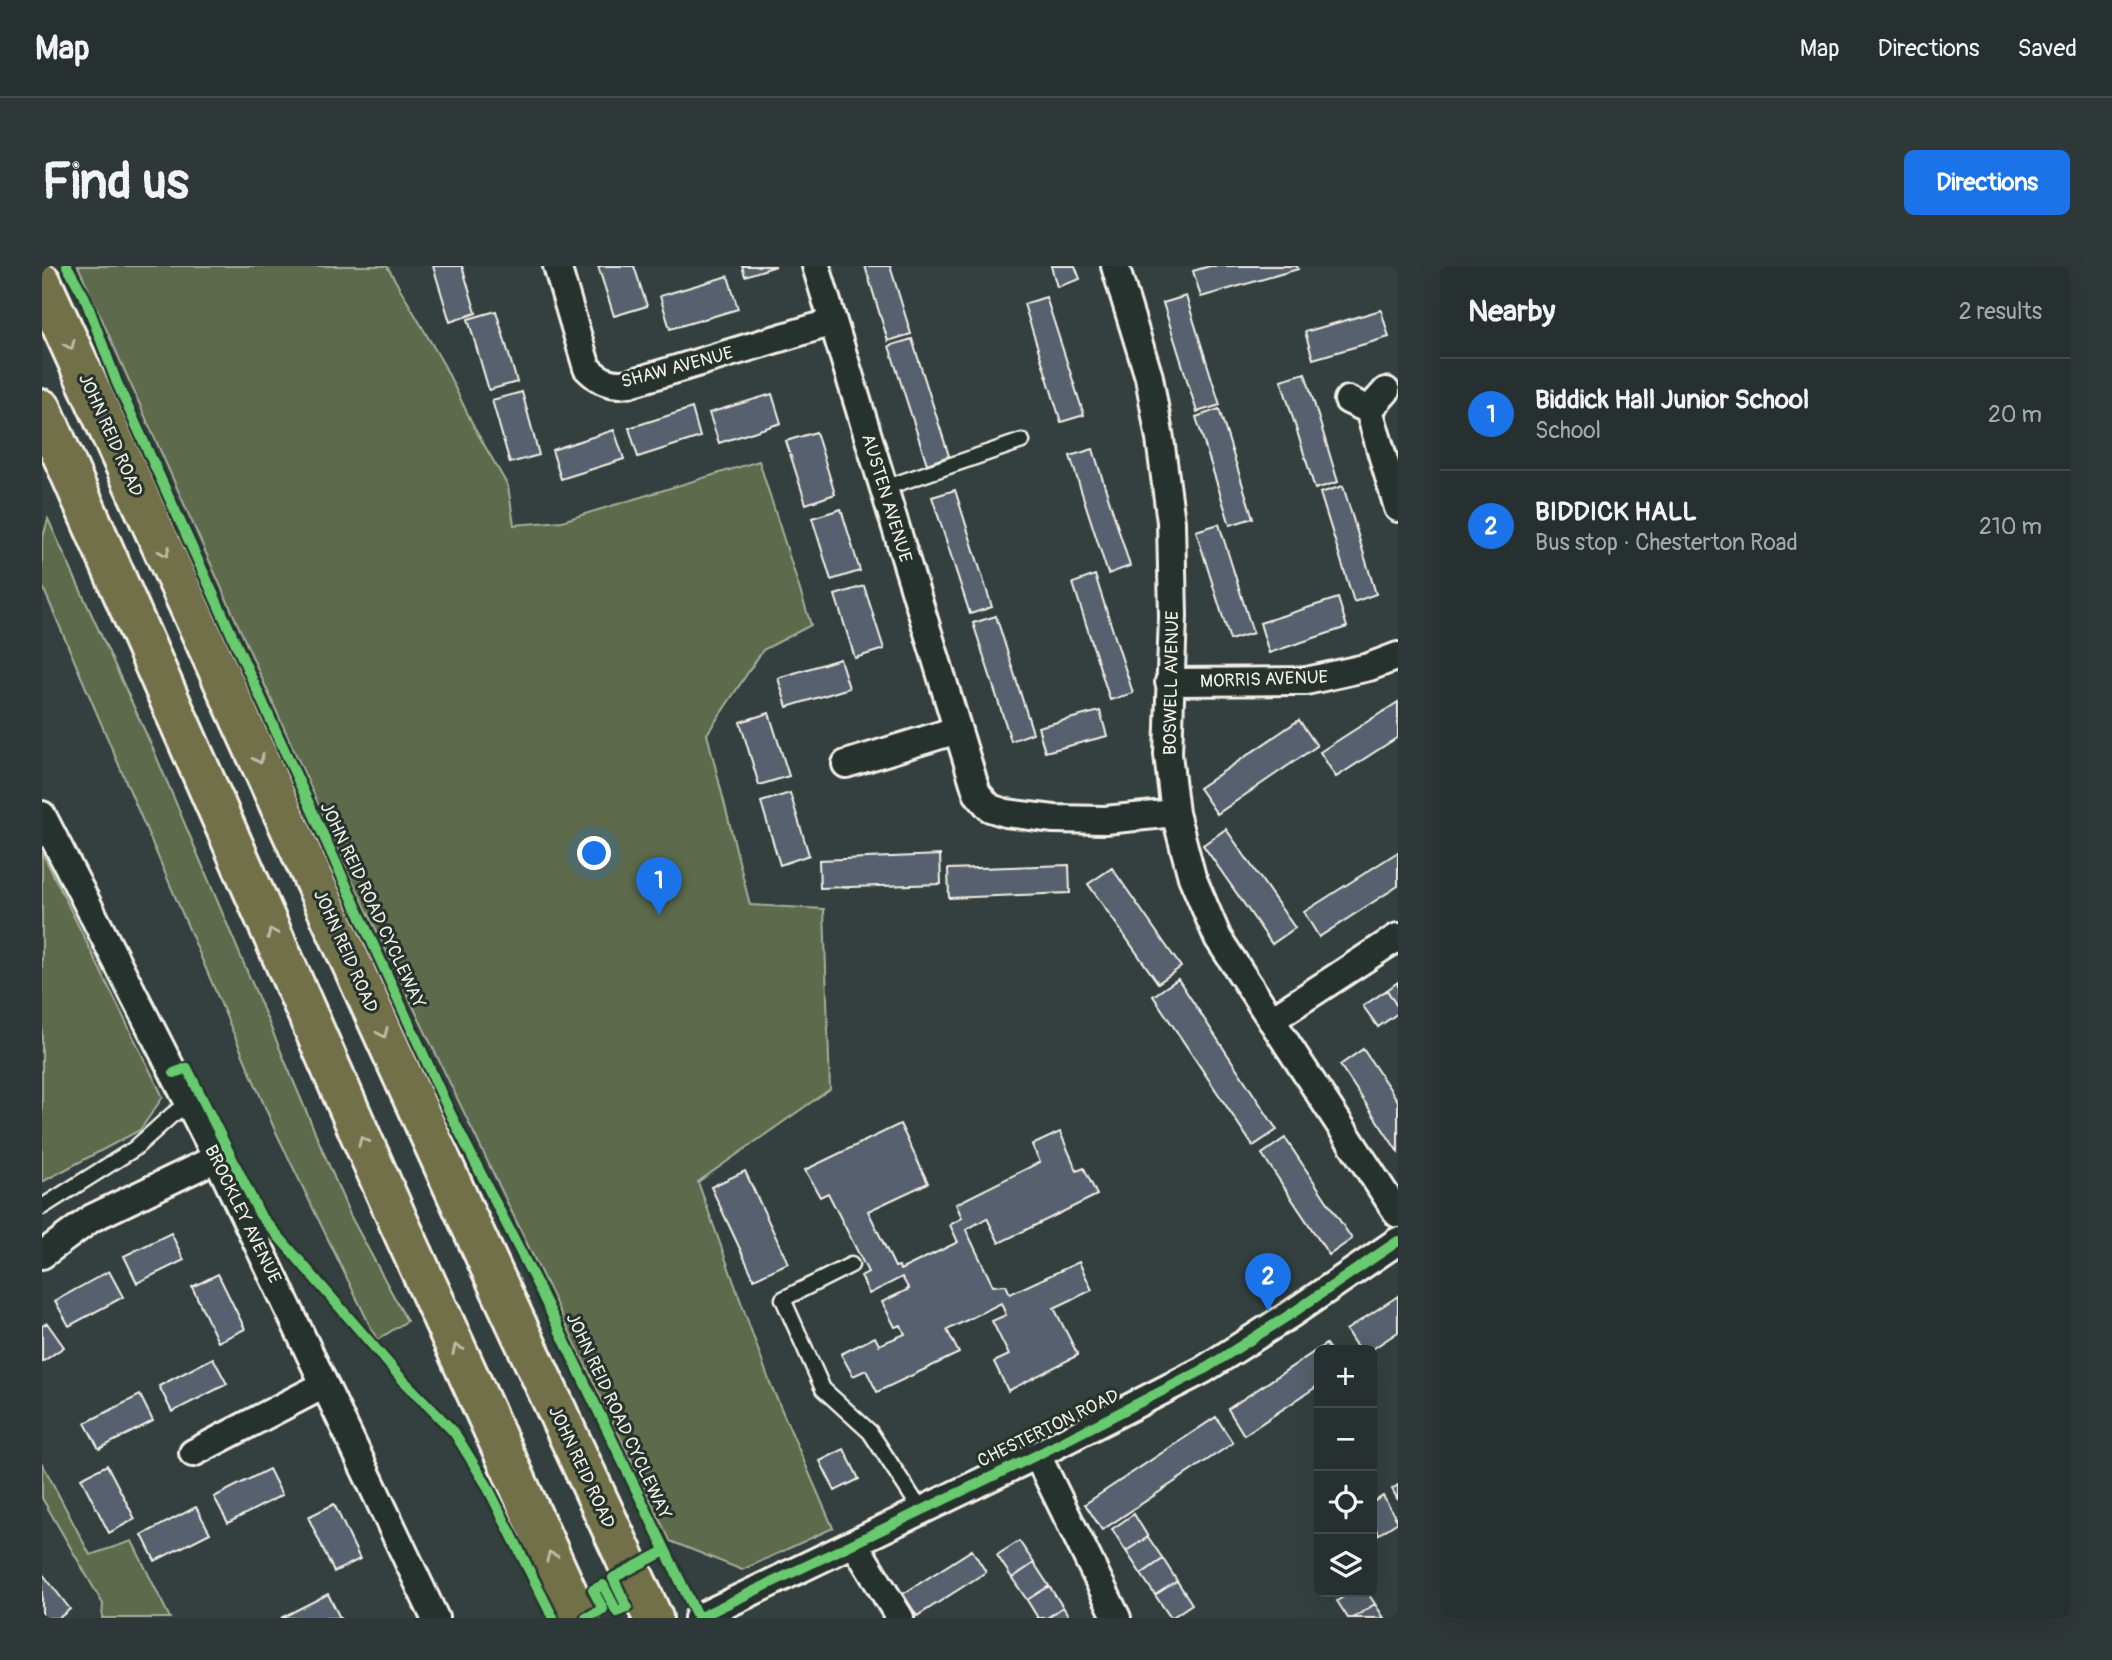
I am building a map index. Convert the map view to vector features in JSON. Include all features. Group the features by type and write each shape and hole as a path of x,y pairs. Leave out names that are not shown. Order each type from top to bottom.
{"highway":[{"name":"JOHN REID ROAD","path":"42,283 472,1228 653,1618"},
{"path":"42,409 399,1223 579,1618"}],"street":[{"name":"SHAW AVENUE","path":"557,266 587,368 598,380 614,385 631,383 833,322"},
{"name":"AUSTEN AVENUE","path":"816,266 977,793 990,808 1006,813 1105,820 1175,813"},
{"name":"BOSWELL AVENUE","path":"1115,266 1149,377 1171,522 1173,616 1168,754 1175,813 1192,877 1218,938 1398,1214"},
{"path":"1368,400 1398,508"},
{"name":"MORRIS AVENUE","path":"1169,682 1306,681 1359,670 1398,656"},
{"path":"846,764 957,730"},
{"name":"BROCKLEY AVENUE","path":"42,815 217,1158 435,1618"},
{"path":"1271,1020 1398,937"},
{"path":"42,1255 92,1218 217,1158"},
{"name":"CHESTERTON ROAD","path":"698,1618 1038,1455 1203,1370 1398,1241"},
{"path":"193,1453 324,1385"},
{"path":"1038,1455 1116,1618"},
{"path":"854,1543 900,1618"}],"lane":[{"path":"884,488 1022,441"},
{"path":"42,1207 134,1149 172,1115 189,1104"},
{"path":"850,1265 783,1299 824,1389 870,1432 922,1510"}],"green space":[{"path":"78,266 387,266 444,365 475,429 508,486 514,525 562,521 759,461 811,625 763,650 707,734 750,905 824,909 830,1089 698,1182 770,1383 833,1528 742,1570 670,1541 346,867"},
{"path":"48,519 154,751 350,1215 407,1321 377,1340 274,1128 42,585 42,541"},
{"path":"42,852 163,1097 140,1130 42,1182"},
{"path":"42,1463 90,1555 132,1541 170,1618 102,1618 103,1604 42,1498"}],"building":[{"path":"433,266 462,266 476,313 450,322"},
{"path":"598,266 634,266 647,306 614,316"},
{"path":"742,266 776,266 745,276"},
{"path":"865,266 890,266 911,334 888,341"},
{"path":"1051,266 1075,266 1080,279 1057,287"},
{"path":"1210,266 1297,266 1298,269 1201,297 1193,271"},
{"path":"728,276 738,309 670,329 660,296"},
{"path":"1186,296 1220,405 1197,412 1163,303"},
{"path":"1046,297 1084,415 1061,422 1024,304"},
{"path":"1381,310 1389,337 1313,359 1305,332"},
{"path":"496,311 517,382 489,390 468,319"},
{"path":"912,339 949,456 927,464 889,346"},
{"path":"1305,373 1338,482 1315,489 1281,380"},
{"path":"522,392 539,455 510,463 492,400"},
{"path":"772,394 781,423 719,443 709,413"},
{"path":"692,408 700,437 638,457 629,428"},
{"path":"1219,409 1253,518 1230,525 1196,417"},
{"path":"614,430 624,459 561,479 552,450"},
{"path":"816,432 835,494 806,504 786,441"},
{"path":"1093,449 1130,566 1108,574 1070,456"},
{"path":"1343,486 1376,594 1354,602 1320,493"},
{"path":"955,490 992,607 970,614 932,497"},
{"path":"841,509 860,571 831,580 812,518"},
{"path":"1219,524 1253,633 1230,640 1196,531"},
{"path":"1095,575 1133,693 1110,700 1073,583"},
{"path":"864,586 884,649 855,658 835,595"},
{"path":"1338,598 1347,627 1269,653 1260,623"},
{"path":"996,616 1033,733 1011,741 973,623"},
{"path":"840,659 849,688 787,707 778,678"},
{"path":"1398,702 1398,737 1336,777 1320,752"},
{"path":"1100,711 1107,736 1045,752 1038,727"},
{"path":"769,713 789,776 759,785 740,722"},
{"path":"1299,720 1317,746 1217,814 1199,788"},
{"path":"790,793 809,855 780,865 761,802"},
{"path":"1226,829 1295,928 1272,944 1203,845"},
{"path":"1398,852 1398,886 1319,937 1304,912"},
{"path":"940,855 941,884 820,888 819,860"},
{"path":"1069,865 1070,893 949,898 948,869"},
{"path":"1112,868 1181,967 1158,983 1088,884"},
{"path":"1178,979 1277,1130 1253,1146 1153,996"},
{"path":"1398,982 1398,1008 1387,990"},
{"path":"1387,990 1398,1008 1398,1013 1378,1027 1363,1006"},
{"path":"1363,1049 1398,1101 1398,1152 1340,1065"},
{"path":"900,1124 928,1183 868,1211 895,1267 899,1266 900,1270 958,1242 950,1225 962,1218 956,1204 1040,1162 1032,1145 1060,1132 1077,1171 1084,1168 1097,1195 999,1243 987,1218 966,1230 993,1286 1006,1285 1010,1294 1079,1262 1092,1290 1054,1308 1078,1355 1008,1391 994,1362 1009,1355 992,1321 1006,1315 1001,1303 947,1330 959,1353 877,1392 866,1370 853,1376 841,1354 875,1337 879,1345 905,1334 901,1325 895,1327 882,1302 909,1289 902,1277 869,1294 861,1276 868,1272 828,1193 820,1197 805,1170"},
{"path":"1285,1138 1352,1239 1329,1255 1262,1154"},
{"path":"745,1171 788,1263 754,1279 711,1187"},
{"path":"171,1233 184,1260 137,1283 124,1256"},
{"path":"109,1271 123,1297 69,1326 55,1301"},
{"path":"218,1274 245,1329 218,1342 192,1287"},
{"path":"1398,1296 1398,1332 1377,1346 1356,1345 1346,1330"},
{"path":"47,1323 64,1347 42,1362 42,1326"},
{"path":"1314,1352 1314,1388 1244,1435 1228,1409"},
{"path":"213,1358 227,1384 172,1412 159,1386"},
{"path":"140,1395 153,1421 99,1449 85,1423"},
{"path":"1216,1417 1233,1443 1102,1530 1085,1504"},
{"path":"844,1449 859,1479 835,1491 820,1461"},
{"path":"107,1465 135,1519 109,1533 81,1478"},
{"path":"269,1469 282,1495 228,1523 214,1497"},
{"path":"1398,1485 1398,1500 1392,1489"},
{"path":"1383,1496 1398,1522 1379,1534 1377,1531 1377,1500"},
{"path":"334,1504 360,1559 334,1572 308,1517"},
{"path":"196,1507 210,1533 155,1561 142,1535"},
{"path":"1134,1514 1148,1537 1126,1551 1112,1529"},
{"path":"1148,1537 1163,1559 1141,1574 1126,1551"},
{"path":"1019,1541 1034,1563 1012,1578 997,1555"},
{"path":"972,1550 986,1572 917,1616 903,1594"},
{"path":"1163,1559 1177,1581 1155,1595 1141,1574"},
{"path":"1034,1563 1049,1586 1027,1600 1012,1578"},
{"path":"42,1573 70,1609 59,1618 42,1618"},
{"path":"1177,1581 1192,1604 1171,1618 1155,1595"},
{"path":"1049,1586 1063,1607 1047,1618 1038,1618 1027,1600"},
{"path":"328,1594 340,1618 281,1618"},
{"path":"1343,1597 1370,1597 1375,1604 1353,1618 1348,1618 1337,1601"},
{"path":"1375,1604 1384,1618 1353,1618"},
{"path":"1063,1607 1070,1618 1047,1618"}],"cycle path":[{"name":"JOHN REID ROAD CYCLEWAY","path":"67,266 85,298 117,383 451,1115 540,1290 698,1618 1037,1455 1203,1370 1398,1241"},
{"path":"174,1073 187,1068 260,1215 401,1378 454,1432 486,1484 553,1618"},
{"path":"586,1618 603,1609 593,1590 603,1585 617,1612 627,1607 613,1578 665,1551"}],"place":[{"name":"Biddick Hall Junior School","path":"659,915"},
{"name":"BIDDICK HALL","path":"1268,1311"}]}
